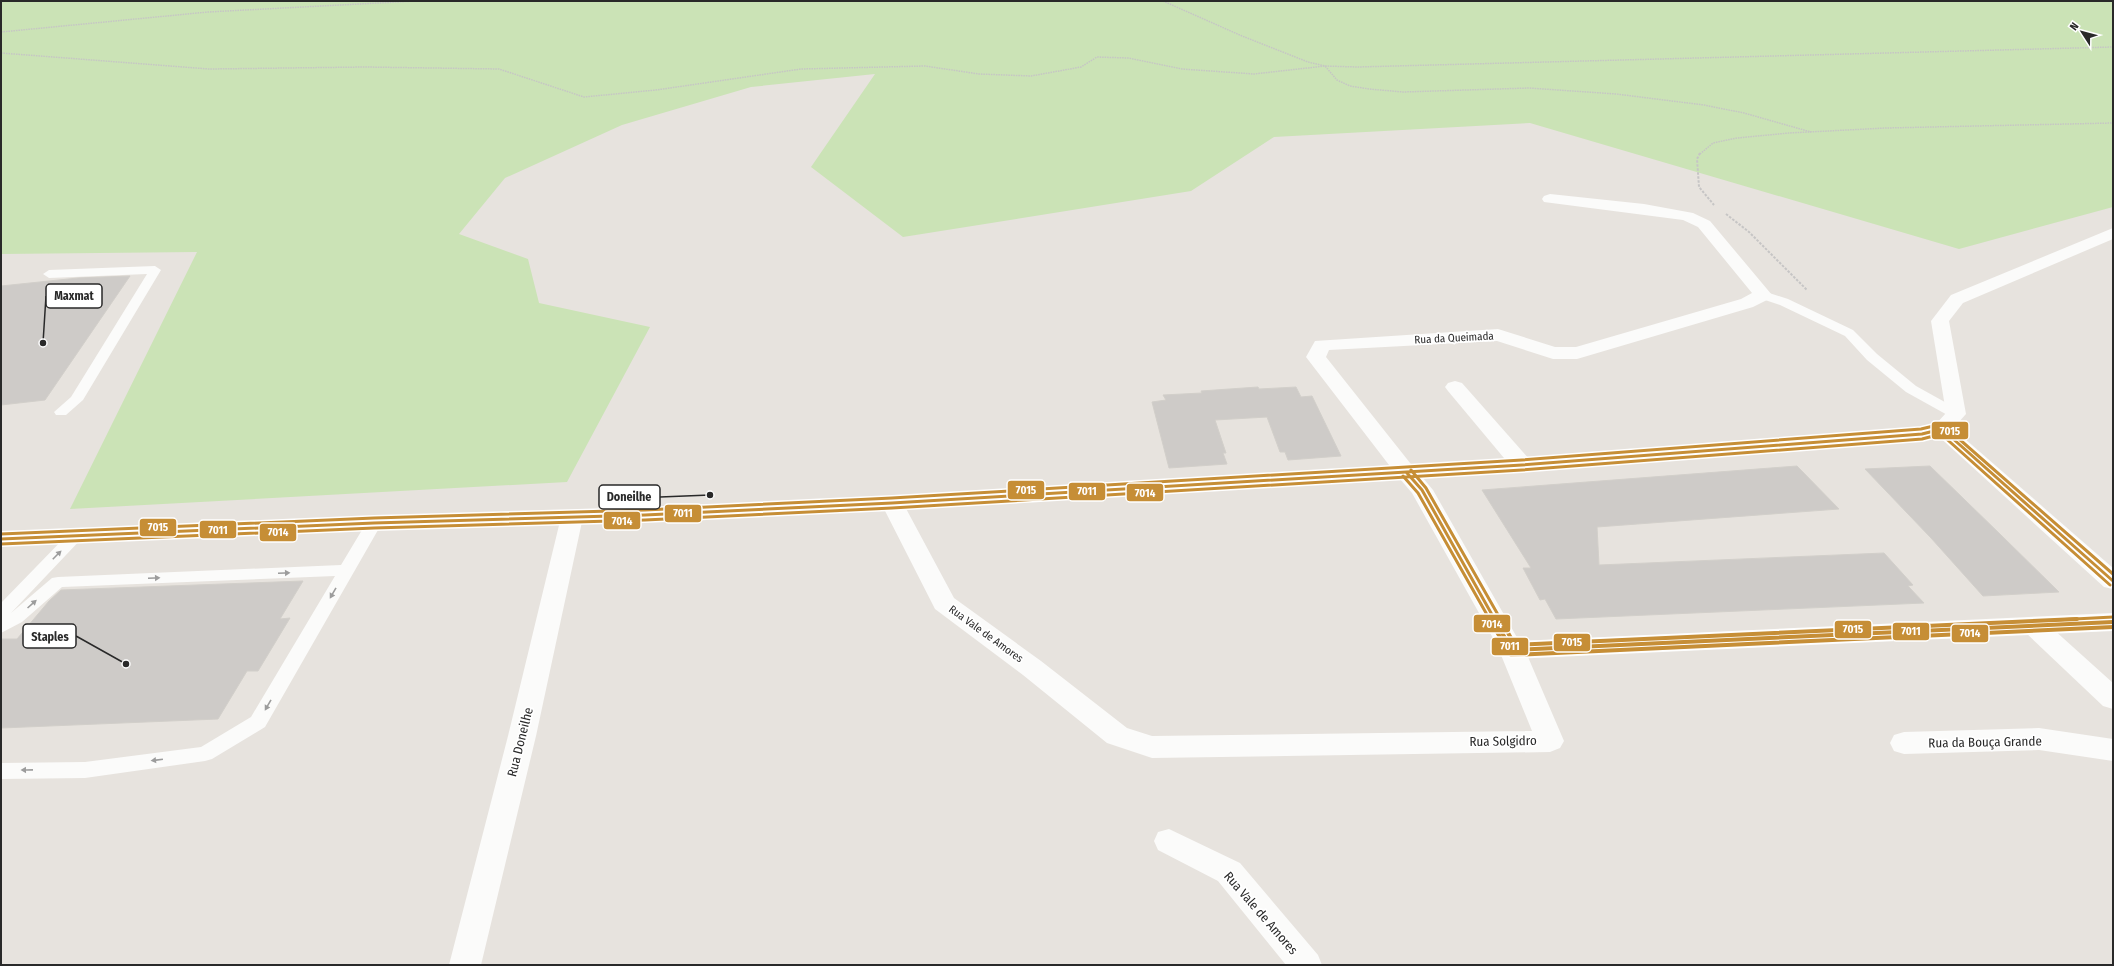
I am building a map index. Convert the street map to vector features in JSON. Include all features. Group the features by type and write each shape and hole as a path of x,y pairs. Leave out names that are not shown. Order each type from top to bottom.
{"street":[{"path":"1550,199 1644,209 1688,216 1704,224 1763,295"},
{"path":"2113,233 1957,299 1940,321 1949,422 2113,581"},
{"name":"Rua da Queimada","path":"1512,650 1422,490 1316,357 1322,345 1498,335 1553,353 1577,353 1747,303 1763,295"},
{"path":"1455,387 1522,465"},
{"path":"1,539 892,503 1407,473 1922,434 1949,422"},
{"name":"Rua Vale de Amores","path":"892,503 944,603 1032,668 1117,736"},
{"name":"Rua Doneilhe","path":"464,965 522,736 572,517"},
{"path":"1512,650 2113,622"},
{"path":"2034,626 2113,699"},
{"name":"Rua Solgidro","path":"1117,736 1152,747 1550,741 1512,650"},
{"name":"Rua da Bouça Grande","path":"1904,744 2039,739 2113,750"},
{"name":"Rua Vale de Amores","path":"1170,841 1229,872 1306,965"}],"lane":[{"path":"49,274 155,270 76,400 62,412"},
{"path":"1763,295 1784,302 1849,333 1872,357 1949,422"},
{"path":"1,771 85,770 205,754 258,722 374,523"},
{"path":"1,613 76,536"},
{"path":"1,627 16,618 58,582 346,570"}],"path":[{"path":"1,32 187,14 359,3 416,1"},
{"path":"1163,1 1242,36 1308,62 1325,66 1356,68 1452,64 2113,47"},
{"path":"1,53 208,69 365,67 499,68 584,97 656,90 801,69 925,66 979,74 1031,76 1081,67 1097,57 1128,58 1182,69 1254,74 1325,66"},
{"path":"1325,66 1337,80 1350,86 1369,90 1403,92 1529,88 1616,94 1730,110 1811,132"},
{"path":"1714,205 1699,187 1697,158 1701,151 1713,143 1738,138 1886,128 2113,123"},
{"path":"1720,210 1749,232 1810,294"}],"green space":[{"path":"1,1 2113,1 2113,207 1959,249 1530,123 1274,137 1191,191 903,237 811,167 875,74 751,87 622,125 505,178 459,234 528,259 539,303 650,327 567,482 70,509 197,252 1,254"}],"building":[{"path":"130,276 45,400 1,405 1,286 78,278"},
{"path":"1258,387 1259,389 1296,387 1301,397 1312,396 1341,456 1288,460 1285,452 1280,452 1267,417 1215,420 1226,453 1223,453 1227,464 1169,468 1152,402 1166,400 1163,395 1202,393 1201,391"},
{"path":"1797,466 1839,509 1597,527 1599,565 1884,553 1913,585 1908,586 1924,603 1556,619 1545,599 1540,600 1523,568 1531,568 1482,490"},
{"path":"1930,466 2059,592 1983,596 1931,538 1865,469"},
{"path":"303,581 280,619 290,618 258,671 247,671 218,719 1,728 1,639 17,639 49,601 61,590"}],"transit line":[{"name":"7015","path":"1,534 374,518 645,510 892,498 1522,460 1921,429 1942,424 2113,574"},
{"name":"7011","path":"1,539 374,523 645,515 892,503 1522,465 1922,434 1942,429 2113,581"},
{"name":"7014","path":"1,544 374,528 645,520 892,508 1522,470 1922,439 1941,434 2110,585"},
{"name":"7015","path":"1411,470 1426,488 1515,645 2113,617"},
{"name":"7011","path":"1407,473 1422,490 1512,650 2113,622"},
{"name":"7014","path":"1403,476 1418,493 1511,655 2113,627"}],"place":[{"name":"Maxmat","path":"43,343"},
{"name":"Doneilhe","path":"710,495"},
{"name":"Staples","path":"126,664"}]}
